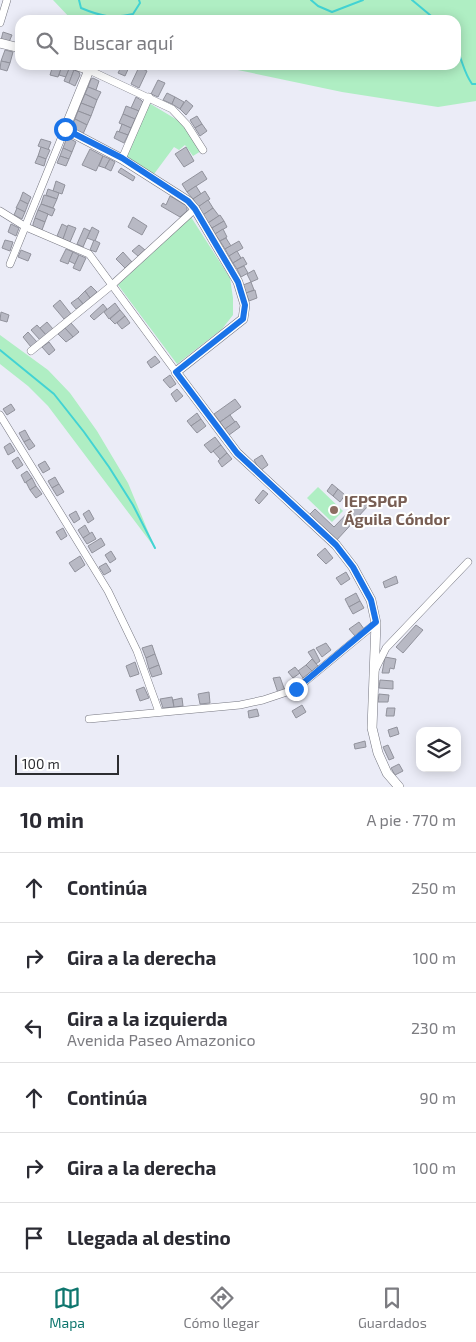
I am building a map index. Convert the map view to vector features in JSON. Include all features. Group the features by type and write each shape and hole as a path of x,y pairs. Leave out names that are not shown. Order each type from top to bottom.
{"street":[{"path":"0,23 7,0"},
{"path":"0,43 15,47"},
{"path":"10,264 88,70 172,109 180,116 203,150"},
{"path":"122,158 149,97"},
{"path":"65,129 122,158 188,201 195,209 238,282 245,305 243,319 176,372"},
{"path":"31,351 112,285 195,209"},
{"path":"0,211 26,227 89,254 237,453 336,545 353,567 371,600 376,622 372,728 378,753 387,773 399,787"},
{"path":"0,415 108,591 137,651 159,712"},
{"path":"375,671 386,648 468,562"},
{"path":"89,719 240,705 263,700 296,689 376,622"}],"green space":[{"path":"53,0 476,0 476,101 438,107 342,92 238,70 461,70 461,15 67,15"},
{"path":"149,103 184,124 201,151 193,156 185,145 179,150 174,147 154,174 128,160 127,156"},
{"path":"191,217 230,278 233,315 222,329 177,364 118,285"},
{"path":"0,335 48,370 70,393 97,431 128,483 155,548 48,406 28,386 0,364"},
{"path":"318,487 343,511 332,522 307,498"}],"building":[{"path":"3,32 12,35 9,42 1,40"},
{"path":"5,50 13,52 10,63 1,61"},
{"path":"1,61 10,63 7,71 0,69"},
{"path":"52,70 61,70 58,77 50,75"},
{"path":"61,70 69,70 66,77 59,75"},
{"path":"69,70 74,70 69,83 64,81"},
{"path":"74,70 79,72 80,75 75,86 69,83"},
{"path":"120,70 128,70 125,76 118,73"},
{"path":"138,70 147,71 139,88 131,84"},
{"path":"93,78 99,81 96,90 88,87"},
{"path":"158,80 165,83 158,97 151,94"},
{"path":"88,87 101,92 97,100 85,94"},
{"path":"167,93 175,97 172,104 163,100"},
{"path":"85,94 97,100 94,108 81,103"},
{"path":"136,97 143,102 139,111 131,108"},
{"path":"175,97 184,102 180,109 172,104"},
{"path":"186,100 193,106 186,115 180,109"},
{"path":"81,103 94,108 91,116 78,111"},
{"path":"126,106 139,111 135,119 123,114"},
{"path":"78,111 91,116 87,125 75,119"},
{"path":"123,114 135,119 131,128 119,123"},
{"path":"197,116 202,124 195,128 190,120"},
{"path":"75,119 87,125 83,134 71,128"},
{"path":"122,124 131,128 128,135 119,132"},
{"path":"202,124 207,131 200,136 195,128"},
{"path":"117,131 128,135 124,143 114,138"},
{"path":"69,138 76,142 72,152 63,148 66,140"},
{"path":"41,139 51,142 48,150 38,146"},
{"path":"41,147 50,150 46,159 38,156"},
{"path":"186,147 194,161 184,167 175,154"},
{"path":"63,148 72,152 69,159 60,156"},
{"path":"90,149 103,156 96,171 82,165"},
{"path":"38,156 46,159 44,166 35,163"},
{"path":"60,156 69,159 66,166 57,163"},
{"path":"103,156 110,159 105,168 99,166"},
{"path":"110,159 115,162 111,171 105,168"},
{"path":"121,168 135,177 133,181 118,172"},
{"path":"202,171 207,179 187,192 182,184"},
{"path":"56,181 65,185 62,194 53,191"},
{"path":"196,186 201,194 193,199 187,192"},
{"path":"48,189 59,193 57,199 46,195"},
{"path":"205,191 210,199 198,207 193,199"},
{"path":"23,192 31,197 28,204 20,200"},
{"path":"44,195 57,199 53,208 41,204"},
{"path":"170,196 187,206 187,211 180,217 161,206 163,203 166,205"},
{"path":"20,200 28,204 25,212 16,208"},
{"path":"208,200 213,208 203,215 198,207"},
{"path":"41,204 55,209 52,216 38,210"},
{"path":"17,208 25,212 22,219 14,215"},
{"path":"213,208 219,216 208,223 203,215"},
{"path":"38,210 48,214 45,222 35,218"},
{"path":"220,215 224,221 212,228 208,223"},
{"path":"133,217 147,226 142,235 128,227"},
{"path":"35,218 45,222 42,230 33,226"},
{"path":"224,221 227,227 215,234 212,228"},
{"path":"11,224 19,228 16,236 8,232"},
{"path":"62,224 68,227 63,239 57,236"},
{"path":"68,225 76,228 70,242 63,239"},
{"path":"92,227 99,231 95,241 87,238"},
{"path":"84,228 90,231 83,247 77,244"},
{"path":"223,229 227,237 220,241 215,234"},
{"path":"226,238 231,246 225,249 220,241"},
{"path":"5,240 13,242 10,251 2,248"},
{"path":"94,240 100,243 96,252 90,250"},
{"path":"239,241 243,248 229,256 225,249"},
{"path":"139,245 145,250 138,256 132,251"},
{"path":"66,249 73,252 68,264 60,261"},
{"path":"21,250 31,254 28,261 18,257"},
{"path":"237,251 241,258 233,263 229,256"},
{"path":"73,252 79,255 75,264 69,261"},
{"path":"123,252 132,262 125,268 116,259"},
{"path":"79,255 86,258 80,271 73,268"},
{"path":"243,257 247,264 237,269 233,263"},
{"path":"244,266 248,273 241,277 237,269"},
{"path":"254,270 258,279 251,282 247,274"},
{"path":"251,282 254,290 246,293 243,285"},
{"path":"91,286 97,292 90,298 85,291"},
{"path":"255,290 257,298 249,301 246,293"},
{"path":"85,291 90,298 83,304 78,298"},
{"path":"78,298 83,304 76,309 71,303"},
{"path":"60,300 71,314 64,319 53,306"},
{"path":"115,303 120,310 109,319 104,312"},
{"path":"103,304 107,309 94,320 90,316"},
{"path":"120,310 125,316 115,324 110,319"},
{"path":"1,312 9,315 7,322 0,320"},
{"path":"125,316 130,323 122,329 117,323"},
{"path":"47,322 53,329 46,335 40,328"},
{"path":"71,323 79,332 73,337 65,328"},
{"path":"37,325 46,335 40,340 31,330"},
{"path":"65,328 73,337 66,342 58,334"},
{"path":"28,332 37,342 31,347 23,337"},
{"path":"49,342 55,350 49,355 42,347"},
{"path":"155,356 160,362 151,368 147,362"},
{"path":"170,375 176,384 170,388 163,380"},
{"path":"177,389 183,396 176,402 171,394"},
{"path":"235,399 241,407 220,422 214,414"},
{"path":"11,404 15,410 7,415 3,409"},
{"path":"197,413 201,419 191,426 187,421"},
{"path":"230,415 235,422 225,429 220,422"},
{"path":"201,419 206,426 197,433 191,426"},
{"path":"236,421 240,427 229,435 225,429"},
{"path":"25,430 30,439 24,442 19,433"},
{"path":"215,437 221,445 211,453 204,445"},
{"path":"30,439 35,446 29,450 24,442"},
{"path":"10,443 15,451 8,455 4,447"},
{"path":"221,445 227,453 220,459 213,451"},
{"path":"227,453 232,459 222,467 218,461"},
{"path":"262,455 268,465 260,471 254,460"},
{"path":"18,457 23,465 17,469 12,461"},
{"path":"45,461 50,469 43,473 38,465"},
{"path":"27,471 32,478 25,483 21,475"},
{"path":"55,477 59,484 52,488 48,481"},
{"path":"32,478 36,486 30,490 26,482"},
{"path":"59,484 64,492 57,496 52,488"},
{"path":"332,484 338,489 333,496 327,491"},
{"path":"36,486 42,494 36,498 30,490"},
{"path":"338,489 345,495 340,502 333,496"},
{"path":"263,490 268,494 259,504 255,500"},
{"path":"360,500 368,506 335,542 308,516 315,509 334,527"},
{"path":"89,510 94,519 88,523 83,514"},
{"path":"76,511 80,519 74,523 69,515"},
{"path":"85,525 90,534 83,538 78,530"},
{"path":"63,528 67,536 61,540 56,532"},
{"path":"92,532 96,539 87,544 83,538"},
{"path":"101,538 105,545 92,553 88,546"},
{"path":"325,548 333,558 326,564 317,555"},
{"path":"111,551 116,559 110,563 105,555"},
{"path":"80,556 85,565 75,572 69,563"},
{"path":"106,563 111,571 104,575 99,567"},
{"path":"346,572 350,579 341,585 336,578"},
{"path":"396,576 398,583 385,588 383,582"},
{"path":"356,593 360,601 349,607 345,599"},
{"path":"360,601 364,608 353,614 349,607"},
{"path":"359,622 364,629 355,636 349,629"},
{"path":"416,625 423,630 403,653 396,647"},
{"path":"326,643 331,650 322,657 316,648"},
{"path":"152,645 155,654 146,658 142,648"},
{"path":"314,649 320,661 316,664 308,652"},
{"path":"155,654 159,665 149,669 146,658"},
{"path":"385,657 396,659 394,669 390,668 389,673 382,673"},
{"path":"312,659 318,666 312,671 306,665"},
{"path":"135,662 139,674 130,677 126,666"},
{"path":"159,665 162,674 152,677 149,669"},
{"path":"306,665 312,671 303,678 298,671"},
{"path":"295,667 300,673 293,678 288,672"},
{"path":"280,677 285,691 278,693 273,678"},
{"path":"380,680 393,681 393,689 379,688"},
{"path":"144,687 149,698 140,701 136,690"},
{"path":"209,692 210,703 200,704 198,694"},
{"path":"379,694 389,695 388,702 378,702"},
{"path":"172,697 174,707 163,708 160,699"},
{"path":"182,698 183,706 174,707 173,700"},
{"path":"302,705 306,712 296,718 292,711"},
{"path":"387,708 395,708 394,716 386,716"},
{"path":"257,709 259,716 249,718 248,711"},
{"path":"397,727 399,734 390,737 388,730"},
{"path":"365,741 366,747 355,749 354,744"},
{"path":"388,745 394,758 389,760 383,747"},
{"path":"399,764 403,771 395,775 391,768"}],"waterway":[{"path":"79,0 81,8 101,15"},
{"path":"130,15 133,14 140,3 139,0"},
{"path":"311,0 318,6 332,12 363,0"},
{"path":"412,0 430,15"},
{"path":"461,60 472,84 476,84"},
{"path":"0,350 54,394 84,432 133,505 155,548"}],"place":[{"name":"IEPSPGP Águila Cóndor","path":"334,510"}],"route":[{"path":"65,129 122,158 188,201 195,209 238,282 245,305 243,319 176,372 237,453 336,545 353,567 371,600 376,622 296,689"}]}
